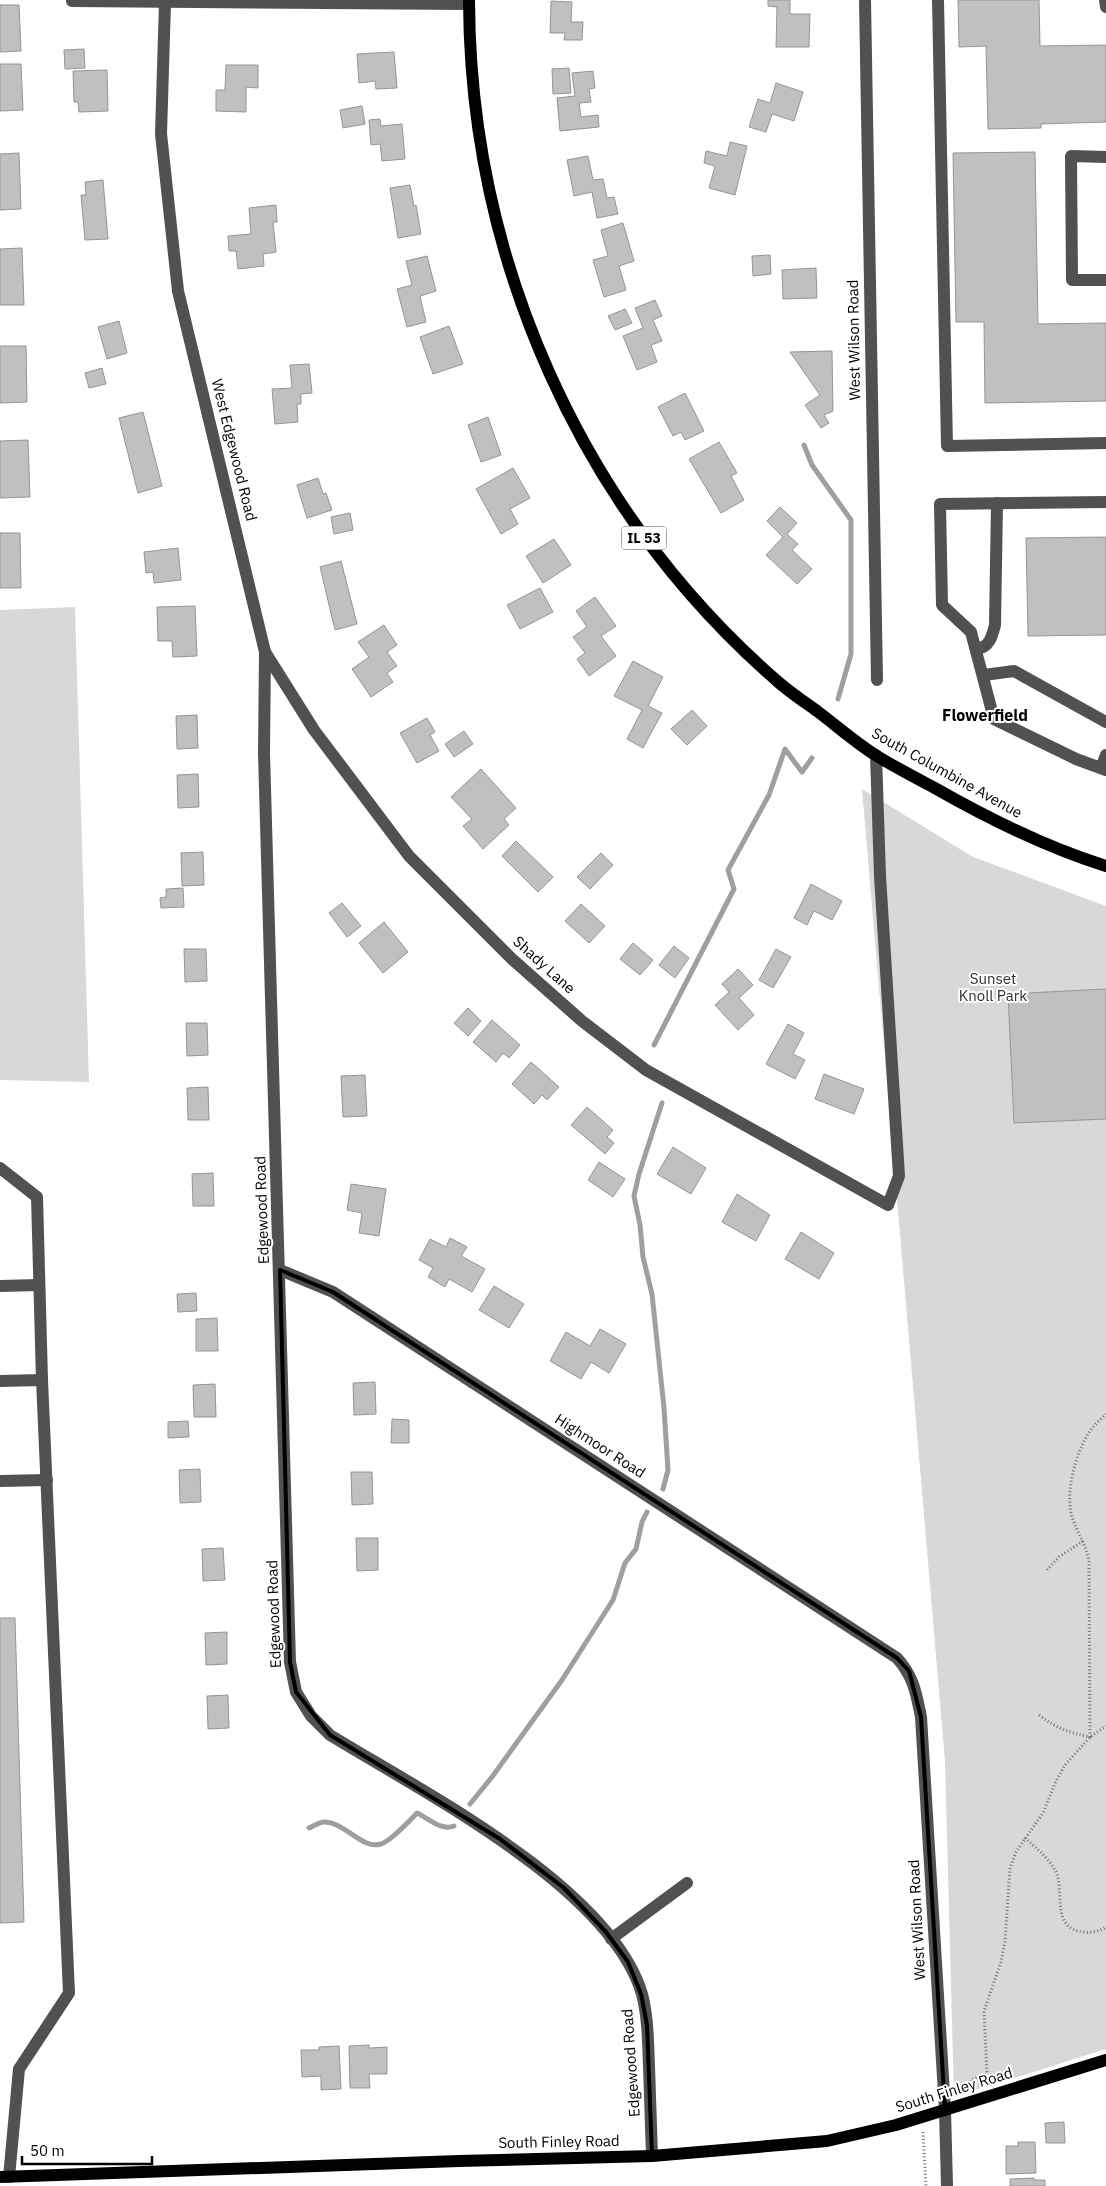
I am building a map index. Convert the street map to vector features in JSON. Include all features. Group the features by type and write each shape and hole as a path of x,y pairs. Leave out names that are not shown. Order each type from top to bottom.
{"main road":[{"name":"South Columbine Avenue","path":"469,2 475,109 481,150 498,230 520,302 543,361 568,416 627,514 652,548 702,609 776,681 876,755 991,820 1070,855 1106,866"},
{"name":"South Finley Road","path":"4,2177 652,2156 827,2141 896,2125 1106,2060"}],"street":[{"name":"West Wilson Road","path":"865,0 877,680"},
{"path":"938,0 947,446 1106,443"},
{"path":"1105,0 1106,7"},
{"path":"72,1 469,2"},
{"name":"West Edgewood Road","path":"165,2 161,134 178,291 265,652 264,753 269,905"},
{"path":"1106,157 1071,156 1072,280 1106,280"},
{"path":"1106,502 940,504 942,604 971,632 994,719 1076,759 1104,769 1106,755"},
{"path":"976,650 981,649 991,641 995,625 997,503"},
{"name":"Shady Lane","path":"265,652 314,730 409,856 512,959 582,1021 646,1070 888,1206 900,1176 880,876 876,755"},
{"path":"984,676 1014,671 1106,722"},
{"name":"Edgewood Road","path":"269,905 290,1662 296,1692 311,1716 330,1735 500,1839 564,1888 611,1939 628,1962 641,1994 648,2025 652,2156"},
{"path":"0,1168 36,1197 42,1380 69,1993 20,2069 4,2177"},
{"name":"Highmoor Road","path":"280,1270 333,1292 897,1658"},
{"path":"0,1286 39,1285"},
{"path":"0,1381 42,1380"},
{"path":"0,1480 47,1480"},
{"name":"West Wilson Road","path":"897,1658 909,1671 921,1717 945,2110 947,2186"},
{"path":"611,1939 686,1883"}],"path":[{"path":"1090,1737 1089,1561 1083,1541 1072,1517 1070,1487 1080,1450 1088,1433 1106,1414"},
{"path":"1047,1570 1059,1557 1083,1541"},
{"path":"1039,1715 1054,1726 1067,1732 1090,1737"},
{"path":"968,2091 970,2080 987,2074 984,2011 1001,1962 1005,1942 1010,1868 1016,1852 1043,1813 1065,1765 1090,1737 1106,1726"},
{"path":"1025,1838 1046,1857 1055,1871 1059,1880 1060,1911 1065,1921 1072,1928 1082,1932 1093,1932 1106,1927"},
{"path":"924,2147 926,2186"}],"highlighted area":[{"path":"280,1270 333,1292 897,1658 909,1671 921,1717 945,2110 827,2141 652,2156 647,2025 641,1994 628,1962 606,1932 564,1888 500,1839 330,1735 296,1692 290,1662"}],"green space":[{"path":"75,607 89,1082 0,1080 0,610"},
{"name":"Sunset Knoll Park","path":"862,789 973,857 1106,906 1106,2049 954,2097 945,1761"}],"building":[{"path":"768,0 790,0 790,14 810,14 809,47 776,47 777,7 768,6"},
{"path":"958,0 1039,0 1040,46 1106,45 1106,122 1041,124 1041,128 988,129 986,46 959,47"},
{"path":"551,1 572,2 571,22 583,22 582,40 564,40 565,33 550,33"},
{"path":"0,5 19,5 21,51 0,52"},
{"path":"84,49 85,68 65,69 64,50"},
{"path":"394,52 397,88 376,89 375,81 359,83 357,54"},
{"path":"0,64 21,64 23,110 0,111"},
{"path":"226,65 258,65 258,88 246,87 246,112 216,111 216,90 225,90"},
{"path":"569,68 571,93 553,94 552,69"},
{"path":"107,70 108,111 79,112 78,102 74,102 73,71"},
{"path":"593,71 595,88 589,89 591,102 579,103 581,117 598,115 599,127 560,131 557,98 575,96 572,73"},
{"path":"776,83 803,92 794,121 772,114 766,132 749,127 758,99 770,103"},
{"path":"362,106 365,124 343,128 340,110"},
{"path":"380,119 381,126 402,124 405,159 382,161 380,144 371,145 369,120"},
{"path":"730,142 747,146 735,195 709,188 715,166 704,163 706,151 727,156"},
{"path":"1035,152 1038,324 1106,323 1106,401 985,403 984,322 956,322 953,153"},
{"path":"19,153 21,209 0,210 0,154"},
{"path":"588,156 593,180 603,179 607,198 614,197 618,214 597,218 592,192 574,196 567,160"},
{"path":"103,180 108,239 85,240 81,195 86,195 85,182"},
{"path":"410,185 421,234 398,238 390,188"},
{"path":"276,205 277,222 273,222 276,252 263,254 264,266 238,269 236,251 229,251 228,236 251,234 249,208"},
{"path":"623,223 634,261 619,266 626,290 604,297 593,260 608,256 601,230"},
{"path":"22,248 24,305 0,305 0,249"},
{"path":"770,255 771,274 753,276 752,256"},
{"path":"427,256 436,291 420,296 426,322 407,327 397,289 412,285 406,261"},
{"path":"816,268 817,298 783,299 782,270"},
{"path":"655,300 662,316 653,320 662,341 651,345 657,362 637,370 623,336 643,328 635,308"},
{"path":"625,309 632,323 615,330 608,316"},
{"path":"119,321 127,353 107,359 98,327"},
{"path":"449,326 463,364 433,374 420,337"},
{"path":"0,346 26,346 27,402 0,403"},
{"path":"832,351 833,411 824,415 829,423 821,428 805,405 820,395 790,352"},
{"path":"309,364 312,393 301,394 301,404 297,404 298,422 275,424 272,389 292,388 290,365"},
{"path":"102,368 106,384 89,388 85,373"},
{"path":"685,393 704,431 685,440 681,432 673,436 658,407"},
{"path":"143,412 162,486 138,493 119,418"},
{"path":"488,417 501,455 481,462 468,425"},
{"path":"28,440 30,497 0,498 0,441"},
{"path":"719,442 737,473 731,476 744,500 721,513 689,459"},
{"path":"513,468 530,498 510,509 518,524 501,534 476,489"},
{"path":"318,478 323,494 326,493 332,510 307,518 297,485"},
{"path":"780,507 797,523 787,534 798,544 792,550 812,569 797,584 766,555 783,537 767,521"},
{"path":"350,513 353,530 334,534 331,517"},
{"path":"0,533 20,533 21,588 0,588"},
{"path":"1106,537 1106,635 1028,636 1026,538"},
{"path":"554,539 571,565 543,583 526,556"},
{"path":"178,548 181,580 154,583 153,572 146,573 144,552"},
{"path":"341,561 357,624 335,630 320,567"},
{"path":"540,588 553,612 520,629 507,605"},
{"path":"595,597 616,626 601,636 616,656 589,676 577,659 585,653 573,637 587,627 576,611"},
{"path":"195,606 197,656 173,657 172,641 158,641 157,607"},
{"path":"384,625 397,645 387,652 397,666 387,673 393,682 371,697 352,669 369,657 358,642"},
{"path":"633,661 663,677 648,706 662,713 643,748 627,739 642,710 614,696"},
{"path":"692,710 707,726 687,745 671,729"},
{"path":"197,715 198,748 177,749 176,716"},
{"path":"427,718 435,732 430,735 439,751 417,763 400,733"},
{"path":"464,731 473,744 454,757 445,744"},
{"path":"481,769 516,808 504,819 509,825 483,849 463,826 472,819 451,797"},
{"path":"198,774 199,807 178,808 177,775"},
{"path":"516,841 553,877 538,892 502,856"},
{"path":"203,852 204,885 182,886 181,853"},
{"path":"601,853 613,865 590,889 577,877"},
{"path":"811,884 842,901 832,920 814,911 807,925 794,918"},
{"path":"183,888 184,907 161,908 160,898 166,897 166,889"},
{"path":"342,903 361,926 347,937 329,913"},
{"path":"581,904 605,926 589,943 565,921"},
{"path":"384,922 408,952 383,973 359,943"},
{"path":"633,943 653,960 640,975 620,959"},
{"path":"674,946 689,958 675,978 659,965"},
{"path":"184,949 206,949 207,981 185,982"},
{"path":"776,949 791,957 773,988 759,980"},
{"path":"738,969 753,985 739,998 754,1015 738,1030 715,1005 729,992 722,984"},
{"path":"1106,989 1106,1119 1014,1123 1008,994"},
{"path":"468,1008 481,1021 468,1036 454,1023"},
{"path":"492,1020 520,1045 509,1058 503,1053 496,1062 473,1042"},
{"path":"186,1023 207,1023 208,1055 187,1056"},
{"path":"788,1024 804,1033 793,1054 805,1060 795,1079 766,1064"},
{"path":"531,1062 559,1087 547,1100 542,1095 534,1104 512,1084"},
{"path":"824,1074 864,1089 854,1114 815,1099"},
{"path":"365,1075 367,1116 343,1117 341,1076"},
{"path":"208,1087 209,1120 188,1120 187,1088"},
{"path":"587,1107 613,1130 607,1137 614,1143 605,1154 571,1125"},
{"path":"673,1147 706,1168 691,1194 657,1174"},
{"path":"599,1162 625,1179 613,1197 588,1180"},
{"path":"213,1173 214,1206 193,1206 192,1174"},
{"path":"351,1184 386,1189 379,1236 359,1233 362,1213 347,1210"},
{"path":"737,1194 770,1215 756,1241 722,1222"},
{"path":"801,1232 834,1253 819,1279 785,1259"},
{"path":"450,1238 467,1247 461,1256 485,1269 472,1292 449,1279 445,1287 428,1277 433,1268 419,1260 430,1239 446,1247"},
{"path":"494,1286 524,1304 509,1328 479,1310"},
{"path":"196,1293 197,1311 178,1312 177,1294"},
{"path":"217,1318 218,1351 196,1351 196,1319"},
{"path":"600,1329 626,1344 609,1373 591,1362 581,1379 550,1361 566,1332 590,1346"},
{"path":"375,1382 376,1414 354,1415 353,1383"},
{"path":"215,1384 216,1417 194,1417 193,1385"},
{"path":"392,1419 409,1420 409,1443 391,1443"},
{"path":"188,1421 189,1437 168,1438 168,1422"},
{"path":"200,1469 201,1502 180,1503 179,1470"},
{"path":"351,1472 372,1472 373,1504 352,1505"},
{"path":"356,1538 378,1538 378,1570 357,1571"},
{"path":"223,1548 225,1580 203,1581 202,1549"},
{"path":"0,1618 15,1618 24,1922 0,1923"},
{"path":"227,1632 227,1664 206,1665 205,1633"},
{"path":"228,1695 229,1728 208,1729 207,1696"},
{"path":"369,2045 369,2048 387,2047 387,2074 369,2074 370,2088 350,2088 349,2046"},
{"path":"339,2046 341,2089 321,2090 321,2076 302,2077 301,2050 319,2050 319,2047"},
{"path":"1064,2122 1065,2143 1046,2143 1045,2123"},
{"path":"1018,2142 1035,2142 1036,2173 1006,2174 1006,2146 1018,2146"},
{"path":"1034,2178 1034,2180 1045,2180 1045,2186 1010,2186 1010,2179"}],"waterway":[{"path":"804,445 812,465 851,520 851,654 838,699"},
{"path":"654,1045 734,889 728,870 769,795 785,749 802,772 812,758"},
{"path":"662,1103 639,1174 634,1196 640,1225 643,1257 652,1294 664,1408 668,1470 663,1489"},
{"path":"470,1804 492,1777 562,1680 613,1600 625,1563 636,1549 642,1522 647,1512"},
{"path":"309,1828 322,1822 332,1823 360,1840 374,1845 381,1844 390,1839 417,1813 440,1826 454,1826"}],"district":[{"name":"Flowerfield","path":"985,715"}]}
